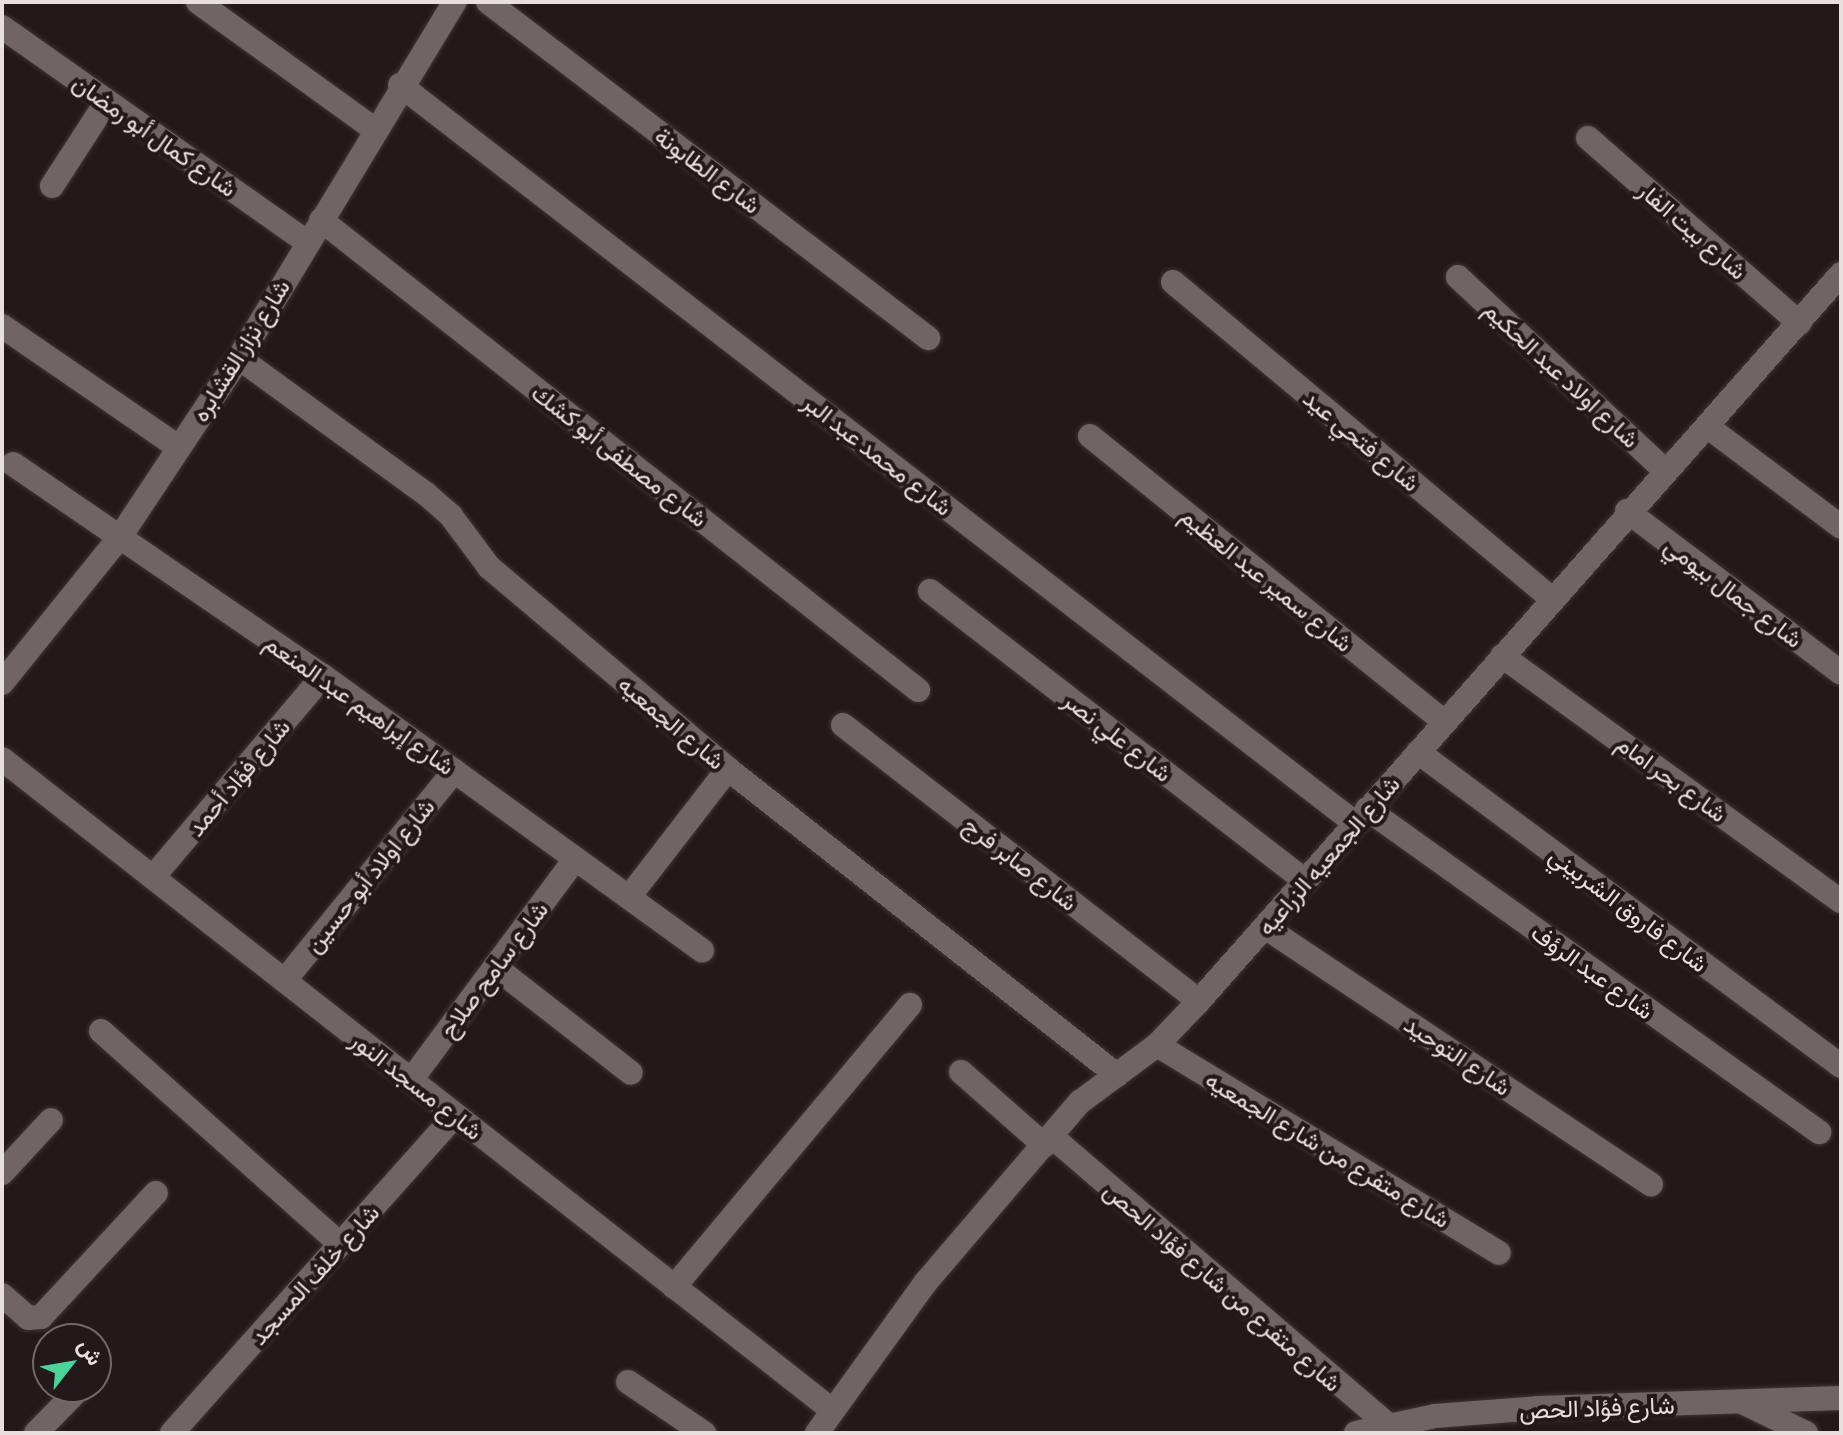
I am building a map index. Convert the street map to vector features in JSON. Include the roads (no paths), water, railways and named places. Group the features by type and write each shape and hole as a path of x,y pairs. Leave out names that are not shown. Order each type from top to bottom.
{"street":[{"path":"198,2 374,129"},
{"name":"شارع نزاز القشابره","path":"2,683 120,537 239,358 400,85 455,2"},
{"name":"شارع الطابونة","path":"488,2 928,338"},
{"name":"شارع كمال أبو رمضان","path":"2,27 307,242"},
{"name":"شارع محمد عبد البر","path":"400,85 1361,816"},
{"path":"52,186 107,101"},
{"name":"شارع بيت الفار","path":"1588,138 1799,323"},
{"name":"شارع مصطفى أبو كشك","path":"321,220 918,690"},
{"name":"شارع الجمعيه الزراعيه","path":"817,1433 926,1282 1080,1102 1157,1045 1199,1001 1627,511 1708,427 1841,274"},
{"name":"شارع اولاد عبد الحكيم","path":"1458,277 1665,471"},
{"name":"شارع فتحي عيد","path":"1173,282 1552,599"},
{"path":"2,326 178,447"},
{"name":"شارع الجمعيه","path":"239,358 425,493 451,516 489,567 728,769 1117,1075"},
{"path":"1708,427 1841,527"},
{"name":"شارع سمير عبد العظيم","path":"1090,436 1444,722"},
{"name":"شارع إبراهيم عبد المنعم","path":"13,464 323,676 702,950"},
{"name":"شارع جمال بيومي","path":"1627,511 1841,673"},
{"name":"شارع علي نصر","path":"930,591 1305,881"},
{"name":"شارع بحر امام","path":"1502,656 1841,901"},
{"name":"شارع فؤاد أحمد","path":"153,877 323,676"},
{"name":"شارع صابر فرج","path":"843,725 1199,1001"},
{"name":"شارع فاروق الشربيني","path":"1418,752 1841,1066"},
{"name":"شارع مسجد النور","path":"2,759 832,1410"},
{"path":"629,897 728,769"},
{"name":"شارع اولاد أبو حسين","path":"285,980 454,771"},
{"name":"شارع عبد الرؤف","path":"1361,816 1819,1132"},
{"name":"شارع سامح صلاح","path":"411,1080 575,859"},
{"name":"شارع التوحيد","path":"1265,927 1651,1184"},
{"path":"495,967 631,1073"},
{"path":"674,1287 910,1005"},
{"path":"101,1031 340,1244"},
{"name":"شارع متفرع من شارع الجمعيه","path":"1157,1045 1499,1253"},
{"name":"شارع متفرع من شارع فؤاد الحص","path":"961,1072 1047,1140 1390,1429"},
{"name":"شارع خلف المسجد","path":"172,1433 455,1115"},
{"path":"2,1173 51,1120"},
{"path":"2,1295 28,1318 41,1317 156,1193"},
{"path":"628,1382 704,1433"},
{"name":"شارع فؤاد الحص","path":"1356,1433 1538,1408 1841,1398"},
{"path":"1741,1402 1806,1433"},
{"path":"36,1433 65,1403"}]}
